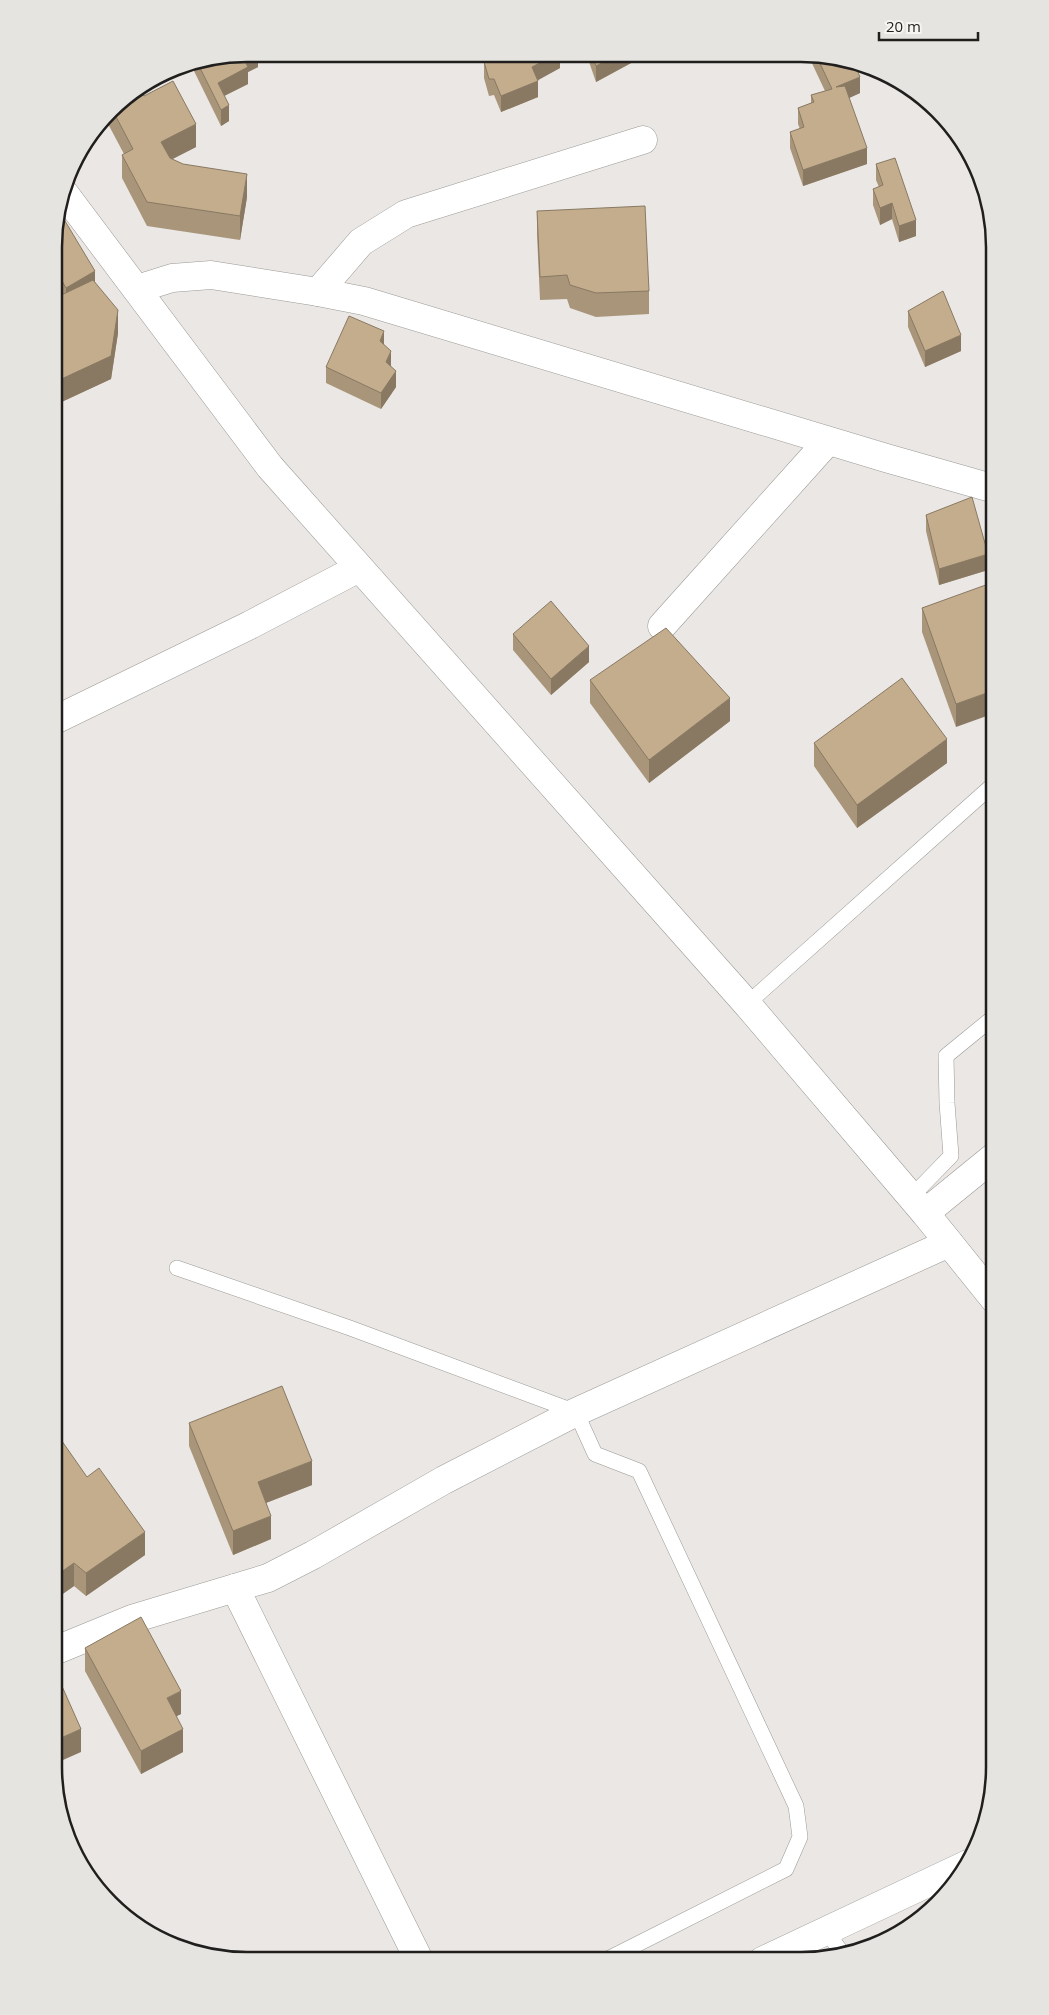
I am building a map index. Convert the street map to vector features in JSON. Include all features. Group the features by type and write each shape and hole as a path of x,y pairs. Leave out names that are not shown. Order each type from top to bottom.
{"street":[{"path":"318,292 361,242 406,214 643,140"},
{"path":"69,200 270,467 747,1004 918,1205 986,1289"},
{"path":"137,289 172,278 211,275 318,292 374,304 828,441 986,486"},
{"path":"662,626 828,441"},
{"path":"62,717 250,625 359,568"},
{"path":"918,1205 986,1162"},
{"path":"62,1648 132,1619 268,1578 313,1555 444,1480 576,1412 949,1243"},
{"path":"235,1588 415,1952"},
{"path":"781,1952 955,1870"}],"lane":[{"path":"747,1004 986,791"},
{"path":"918,1205 951,1156 946,1056 986,1023"},
{"path":"177,1268 350,1328 576,1412 595,1454 639,1471 796,1806 800,1837 786,1869 622,1952"},
{"path":"826,1931 839,1949"}],"building":[{"path":"245,62 248,67 218,83 229,105 221,110 200,69"},
{"path":"484,62 542,62 532,67 538,81 501,96 494,79 489,79"},
{"path":"594,62 604,62 596,66"},
{"path":"820,64 858,71 860,77 836,87 845,86 867,148 803,170 790,132 804,127 798,108 814,102 811,95 832,89"},
{"path":"173,81 196,124 161,142 170,158 183,164 247,174 240,216 147,202 122,155 133,149 116,118 125,108"},
{"path":"895,158 916,220 899,226 892,203 880,208 873,189 883,185 876,164"},
{"path":"645,206 649,291 596,293 570,285 567,275 540,277 537,211"},
{"path":"64,220 95,271 66,288 62,281"},
{"path":"93,280 118,310 111,356 62,379 62,295"},
{"path":"943,291 961,335 925,351 908,311"},
{"path":"349,316 384,331 380,341 391,351 386,362 396,371 381,393 326,367"},
{"path":"972,497 986,547 986,555 939,569 926,515"},
{"path":"986,585 986,693 956,704 922,608"},
{"path":"551,601 589,646 551,679 513,634"},
{"path":"666,628 730,698 649,760 590,680"},
{"path":"902,678 947,739 857,805 814,743"},
{"path":"282,1386 312,1461 258,1482 271,1516 233,1531 189,1423"},
{"path":"62,1441 87,1477 99,1468 145,1532 86,1573 74,1563 62,1571"},
{"path":"141,1617 181,1691 167,1698 183,1729 141,1751 85,1648"},
{"path":"62,1686 81,1729 62,1737"}]}
